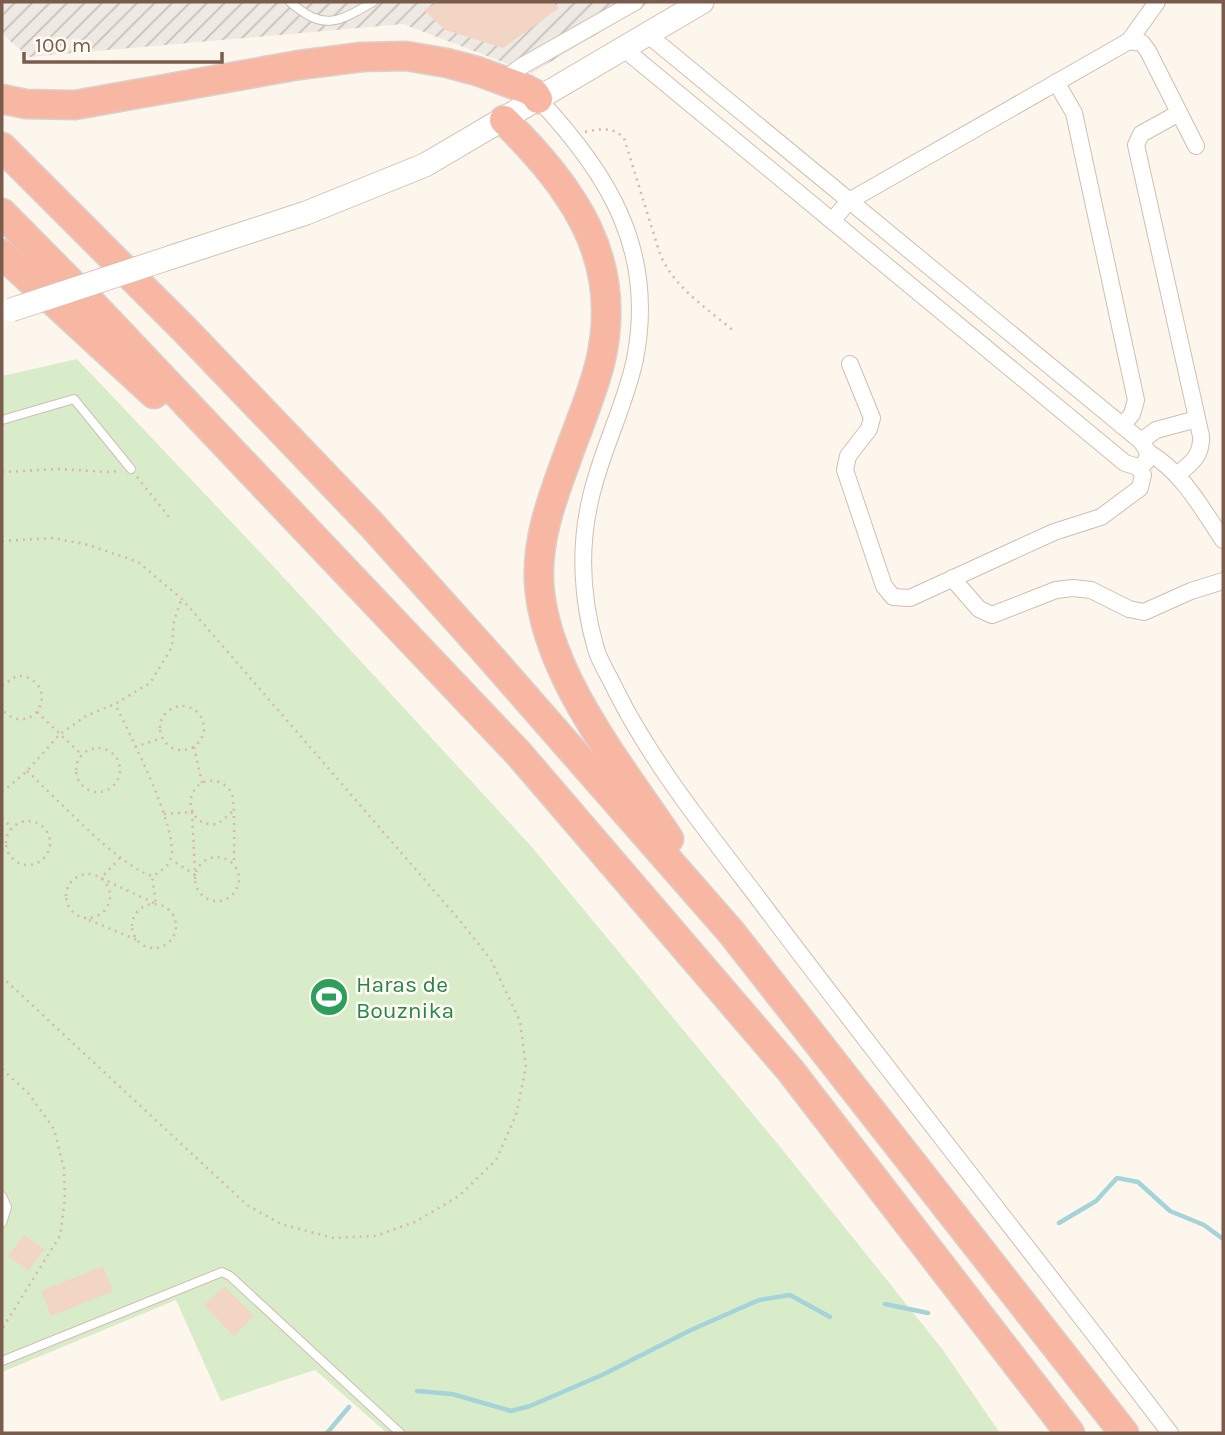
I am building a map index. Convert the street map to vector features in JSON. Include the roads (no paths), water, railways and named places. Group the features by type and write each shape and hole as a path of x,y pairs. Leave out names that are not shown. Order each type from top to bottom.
{"highway":[{"path":"2,99 26,104 75,105 299,65 362,57 406,56 447,63 503,80 526,89 538,99"},
{"path":"504,120 532,148 588,228 603,266 607,299 600,363 546,515 539,549 539,582 544,617 554,652 581,704 732,932"},
{"path":"2,147 186,331 371,524 732,932 1124,1433"},
{"path":"2,213 95,307 519,754 790,1070 1070,1433"},
{"path":"2,254 353,578"}],"street":[{"path":"503,80 522,66 635,2"},
{"path":"6,311 306,213 425,165 702,2"},
{"path":"832,222 849,201 1129,41 1157,2"},
{"path":"647,34 1178,474 1223,540"},
{"path":"1129,41 1138,41 1146,47 1196,146"},
{"path":"623,48 1125,463 1138,467 1143,475 1140,488 1108,513 1054,532 904,599 893,597 884,586 845,470 848,456 869,429 872,418 850,364"},
{"path":"1056,82 1074,114 1135,396 1135,410 1122,426"},
{"path":"538,99 571,135 604,182 627,226 637,267 640,321 635,362 589,502 581,571 596,650 635,728 665,775 1170,1433"},
{"path":"1178,474 1195,460 1199,453 1201,436 1136,145 1141,134 1180,113"},
{"path":"982,346 1000,325"},
{"path":"1138,467 1146,462 1144,447 1156,430 1197,419"},
{"path":"952,578 979,609 992,615 1056,590 1073,588 1091,590 1129,610 1144,612 1191,591 1223,581"}],"lane":[{"path":"290,2 319,22 332,23 373,2"},
{"path":"2,420 74,399 131,469"},
{"path":"2,1196 7,1207 2,1223"},
{"path":"2,1361 222,1272 230,1276 400,1433"}],"waterway":[{"path":"1059,1223 1096,1201 1117,1178 1138,1182 1170,1211 1204,1225 1223,1239"},
{"path":"417,1391 452,1394 511,1411 530,1406 602,1375 691,1330 759,1300 790,1295 830,1317"},
{"path":"885,1304 928,1313"},
{"path":"327,1433 349,1407"}],"place":[{"name":"Haras de Bouznika","path":"329,997"}]}
